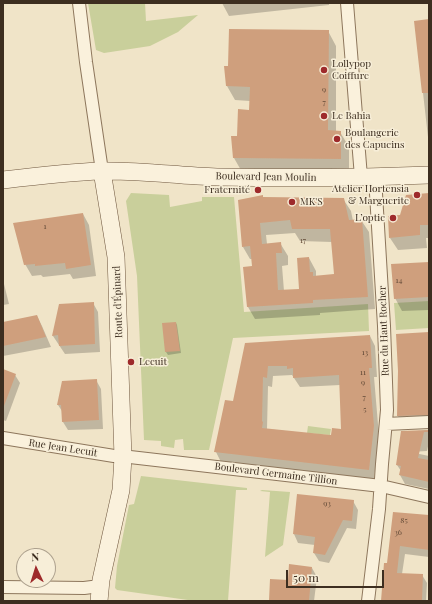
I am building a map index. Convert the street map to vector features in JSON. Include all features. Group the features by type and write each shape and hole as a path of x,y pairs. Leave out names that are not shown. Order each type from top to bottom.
{"main road":[{"name":"Boulevard Jean Moulin","path":"3,180 102,171 135,171 216,177 304,178 429,175"},
{"name":"Route d'Épinard","path":"102,171 116,257 123,457 121,490 102,597"}],"street":[{"name":"Route d'Épinard","path":"79,3 102,171"},
{"name":"Rue du Haut Rocher","path":"348,3 358,125 368,177 384,326 387,410 380,509 368,601"},
{"path":"386,424 429,422"},
{"name":"Rue Jean Lecuit","path":"3,438 123,457"},
{"name":"Boulevard Germaine Tillion","path":"123,457 381,486 429,497"},
{"path":"3,587 84,588 102,597"}],"green space":[{"path":"88,3 145,3 146,21 198,15 178,32 150,46 104,53 96,50"},
{"path":"131,193 169,195 170,207 202,201 202,197 234,197 244,312 368,304 369,331 233,338 209,450 184,450 183,439 175,440 174,448 161,446 161,441 144,440 137,276 126,201"},
{"path":"429,301 429,328 396,330 394,303"},
{"path":"308,426 331,429 330,435 307,433"},
{"path":"141,476 247,488 247,490 236,490 228,601 195,601 117,590 115,588 117,566 129,505 134,504"},
{"path":"260,491 290,492 283,545 265,557 270,492"}],"building":[{"path":"429,19 429,93 422,93 414,21"},
{"path":"229,29 329,30 328,130 341,131 341,159 233,158 231,136 237,136 238,109 249,110 250,87 226,86 224,66 228,66"},
{"path":"429,193 429,225 420,225 420,235 389,238 388,216 400,215 406,195"},
{"path":"263,195 263,197 344,198 349,220 362,219 368,297 313,300 313,303 247,307 243,267 252,266 250,246 242,247 238,200","holes":["290,220 292,229 330,229 334,274 313,276 313,272 310,272 309,257 297,258 299,289 278,290 276,253 282,253 281,242 262,244 260,223"]},
{"path":"83,213 91,265 66,269 65,263 35,266 35,264 24,265 13,223"},
{"path":"429,262 429,297 394,299 391,264"},
{"path":"94,302 95,344 59,346 58,335 52,336 59,304"},
{"path":"37,315 46,337 3,346 3,322"},
{"path":"176,322 180,351 165,352 162,323"},
{"path":"429,332 429,415 397,416 398,371 396,334"},
{"path":"370,335 372,368 369,368 374,426 369,470 214,452 225,400 233,401 245,343","holes":["268,366 287,366 287,369 293,368 293,378 339,375 341,429 332,428 331,435 262,428 263,377 267,378"]},
{"path":"3,369 16,374 4,406 3,405"},
{"path":"97,379 99,420 62,422 61,405 57,405 62,381"},
{"path":"429,430 429,432 424,432 418,458 429,460 429,482 399,475 401,466 396,465 401,431"},
{"path":"297,494 354,500 352,521 343,520 325,555 313,553 315,537 293,534"},
{"path":"393,512 429,515 429,550 400,546 397,573 423,574 422,601 381,601 384,563 387,563"},
{"path":"289,564 312,567 309,601 269,601 270,579 288,580"}],"place":[{"name":"Lollypop Coiffure","path":"324,70"},
{"name":"Le Bahia","path":"324,116"},
{"name":"Boulangerie des Capucins","path":"337,139"},
{"name":"Fraternité","path":"258,190"},
{"name":"Atelier Hortensia & Marguerite","path":"417,195"},
{"name":"MK'S","path":"292,202"},
{"name":"L’optic","path":"393,218"},
{"name":"Lecuit","path":"131,362"}]}
